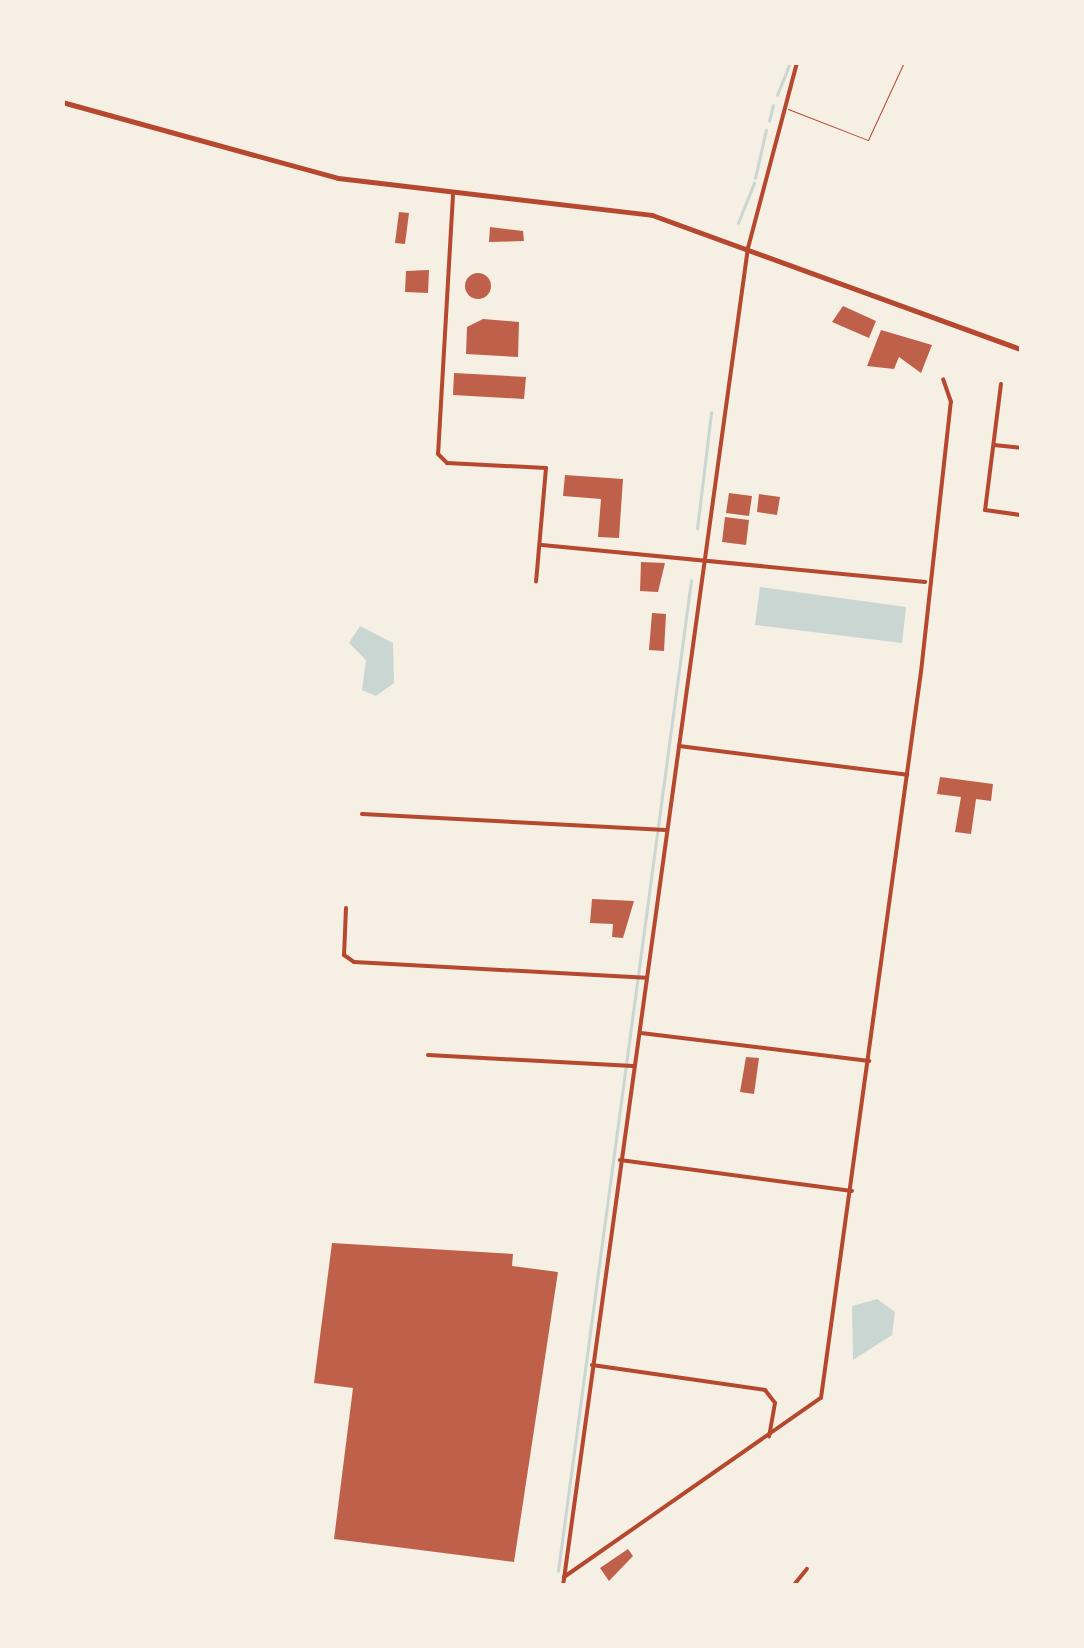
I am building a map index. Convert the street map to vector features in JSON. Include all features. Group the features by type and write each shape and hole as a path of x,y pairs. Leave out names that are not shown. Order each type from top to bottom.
{"main road":[{"path":"63,102 306,171 452,195 621,208 748,248 1022,350"}],"street":[{"path":"563,1586 702,555 748,248 780,106 798,62"},
{"path":"452,195 438,454 447,463 546,468 536,582"},
{"path":"564,1577 821,1398 870,1061 952,402 943,380"},
{"path":"1001,384 985,510 1022,515"},
{"path":"994,445 1022,448"},
{"path":"542,546 702,555 927,582"},
{"path":"678,746 907,775"},
{"path":"362,814 664,830"},
{"path":"346,908 344,955 354,962 644,978"},
{"path":"638,1032 870,1061"},
{"path":"428,1054 632,1066"},
{"path":"620,1160 852,1191"},
{"path":"592,1366 764,1390 775,1403 769,1436"},
{"path":"793,1586 807,1568"}],"lane":[{"path":"780,106 868,140 904,62"}],"shaded area":[{"path":"760,587 906,607 902,643 755,625"},
{"path":"360,626 393,643 394,683 376,696 362,690 366,660 349,643"},
{"path":"877,1299 895,1312 892,1335 853,1360 852,1306"}],"building":[{"path":"399,212 409,213 405,244 395,243"},
{"path":"490,227 523,231 524,241 489,242"},
{"path":"429,270 428,293 405,292 406,271"},
{"path":"478,273 487,277 491,286 487,295 478,299 469,295 465,286 469,277"},
{"path":"843,306 876,321 869,338 832,322"},
{"path":"483,319 519,322 518,357 466,354 467,327"},
{"path":"881,330 932,345 921,373 899,357 894,369 867,366"},
{"path":"454,373 526,377 524,399 453,395"},
{"path":"565,475 623,479 619,538 598,537 601,499 563,496"},
{"path":"729,493 752,496 749,516 726,513"},
{"path":"759,494 780,497 777,515 757,512"},
{"path":"725,517 749,520 746,545 722,542"},
{"path":"641,562 665,563 658,592 640,591"},
{"path":"652,613 666,614 664,651 649,650"},
{"path":"940,777 993,784 991,801 976,799 971,834 955,832 961,797 937,794"},
{"path":"592,899 634,901 623,938 612,937 613,924 590,923"},
{"path":"746,1057 759,1058 754,1094 740,1092"},
{"path":"332,1243 513,1254 512,1266 558,1272 514,1562 334,1539 353,1388 314,1383"},
{"path":"628,1549 633,1556 609,1581 600,1568"}],"waterway":[{"path":"777,95 790,62"},
{"path":"769,121 773,105"},
{"path":"755,178 766,130"},
{"path":"738,223 754,183"},
{"path":"697,529 711,413"},
{"path":"558,1571 691,581"}]}
